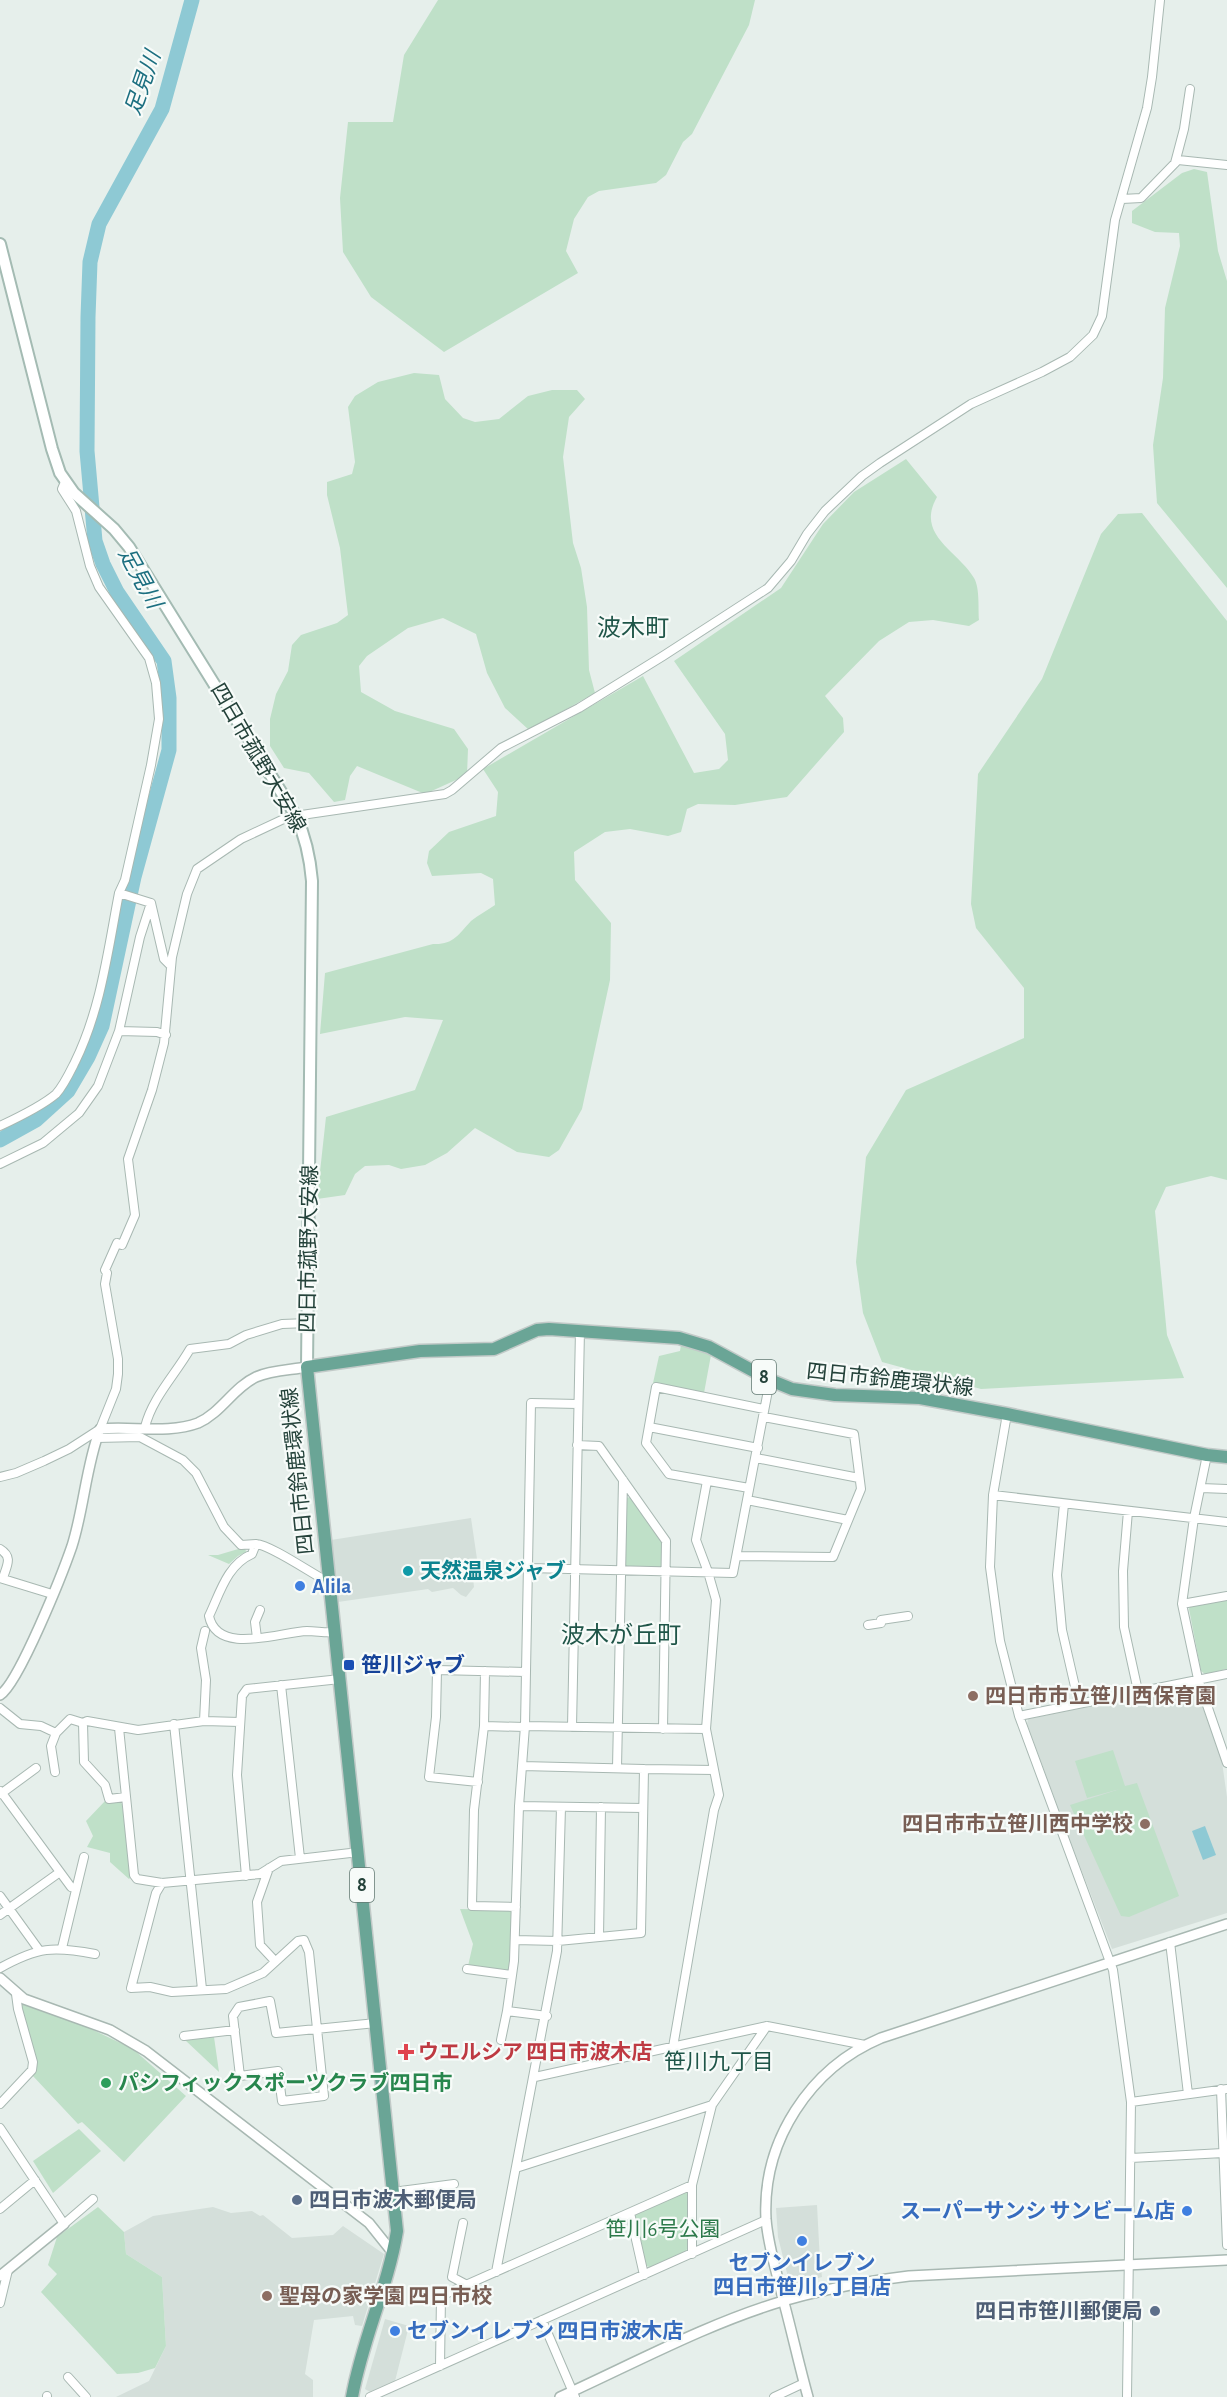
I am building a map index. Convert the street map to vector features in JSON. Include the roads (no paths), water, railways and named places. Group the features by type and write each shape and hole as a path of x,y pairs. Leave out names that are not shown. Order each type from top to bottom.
{"main road":[{"name":"四日市菰野大安線","path":"0,244 52,449 65,482 114,529 129,547 296,816 305,835 312,881 307,1367"},
{"name":"四日市鈴鹿環状線","path":"352,2397 369,2330 393,2253 397,2230 307,1367 420,1351 494,1349 537,1330 580,1330 669,1337 691,1341 725,1355 770,1380 792,1389 814,1393 920,1398 1207,1455 1227,1457"}],"street":[{"path":"0,1695 8,1689 17,1672 72,1546 99,1433 116,1389 118,1359 105,1284 107,1274 105,1270 117,1243 122,1245 135,1215 128,1159 152,1090 166,1035 171,966 185,903 197,869 216,854 262,828 288,817 445,794 458,786 501,748 579,708 768,588 791,561 807,534 825,511 862,476 950,416 1070,357 1093,335 1102,315 1115,220 1147,108 1160,0"},
{"path":"1175,163 1184,129 1190,89"},
{"path":"1122,199 1141,198 1175,163 1184,160 1227,165"},
{"path":"0,1126 18,1118 56,1094 84,1044 99,999 119,893 125,880 159,719 156,683 148,658 99,587 90,566 76,511 62,489 65,482"},
{"path":"119,893 151,903"},
{"path":"151,903 164,959 171,966"},
{"path":"0,1164 43,1143 79,1113 98,1086 119,1031 140,937 151,903"},
{"path":"119,1031 157,1032 166,1035"},
{"path":"145,1427 152,1407 190,1349 229,1344 246,1335 282,1324 308,1323"},
{"path":"572,1728 580,1330"},
{"path":"0,1476 16,1473 44,1461 99,1433 145,1427 183,1427 198,1423 209,1417 245,1384 258,1376 307,1367"},
{"path":"528,1568 733,1573 770,1380"},
{"path":"737,1556 833,1557 861,1489 854,1434 656,1387 646,1443 669,1474 749,1488"},
{"path":"501,2040 507,2011 515,1940 519,1806 525,1727 531,1403 578,1404"},
{"path":"1007,1414 993,1495 990,1567 1000,1641 1019,1716 1110,1961 1131,2102 1127,2397"},
{"path":"649,1427 758,1448"},
{"path":"99,1433 140,1437 183,1460 196,1473 224,1527 241,1545 265,1545 330,1583"},
{"path":"577,1445 599,1446 666,1541 663,1729"},
{"path":"1207,1455 1194,1518 1182,1604 1198,1679 1227,1763"},
{"path":"756,1458 859,1478"},
{"path":"617,1768 623,1480"},
{"path":"674,2047 714,1810 719,1795 706,1729 716,1600 696,1540 707,1481"},
{"path":"1201,1488 1227,1489"},
{"path":"993,1495 1227,1522"},
{"path":"747,1500 848,1520"},
{"path":"1064,1504 1057,1575 1062,1630 1079,1704"},
{"path":"1128,1511 1123,1572 1124,1627 1138,1691"},
{"path":"256,1544 252,1554 240,1559 232,1567 209,1616 211,1625 224,1636 240,1639 308,1631 321,1634 335,1632"},
{"path":"0,1549 8,1554 9,1558 2,1578 52,1594"},
{"path":"1182,1604 1227,1596"},
{"path":"256,1638 255,1622 260,1610"},
{"path":"868,1625 909,1616"},
{"path":"204,1721 206,1680 201,1648 205,1631"},
{"path":"478,1782 429,1777 436,1717 437,1670 525,1672"},
{"path":"485,1671 484,1726 474,1810 472,1906 516,1907"},
{"path":"1019,1716 1227,1674"},
{"path":"246,1876 237,1775 242,1696 247,1689 340,1679"},
{"path":"281,1685 300,1858"},
{"path":"0,1708 20,1724 41,1726 56,1733"},
{"path":"55,1772 51,1746 56,1733 70,1719 83,1723 87,1721 138,1730 204,1721 240,1722"},
{"path":"83,1723 84,1762 105,1785 109,1799 126,1797"},
{"path":"174,1724 202,1989"},
{"path":"484,1726 706,1729"},
{"path":"119,1728 134,1875 137,1879 162,1883 246,1876 260,1874 281,1861 358,1852"},
{"path":"522,1766 714,1770"},
{"path":"36,1768 1,1792 71,1887"},
{"path":"515,1940 558,1941 641,1933 644,1769"},
{"path":"519,1806 643,1808"},
{"path":"496,2272 547,2016 558,1941 561,1807"},
{"path":"599,1937 601,1807"},
{"path":"62,1948 84,1857"},
{"path":"269,1868 257,1902 260,1945 274,1960"},
{"path":"0,1915 60,1872"},
{"path":"162,1883 156,1893 131,1988 150,1987 172,1992 226,1989 263,1972 298,1941 304,1940 309,1952 316,2030 324,2096 282,2101 278,2072 240,2076 233,2016 239,2007 270,2001 276,2033 316,2030 376,2024"},
{"path":"0,1896 39,1950"},
{"path":"808,2397 768,2237 766,2220 770,2170 774,2155 788,2122 819,2079 848,2055 865,2045 1110,1961 1227,1924"},
{"path":"1170,1942 1188,2094"},
{"path":"0,1968 39,1950 62,1948 95,1954"},
{"path":"467,1969 512,1975"},
{"path":"0,1978 24,1999 110,2030 146,2051 369,2223 393,2253"},
{"path":"0,2104 32,2070 33,2062 16,1994"},
{"path":"507,2011 547,2016"},
{"path":"535,2077 767,2026 865,2045"},
{"path":"692,2254 692,2185 712,2104 767,2026"},
{"path":"184,2036 235,2030"},
{"path":"1131,2102 1224,2089 1223,2153 1227,2245"},
{"path":"516,2168 712,2104"},
{"path":"0,2128 64,2224"},
{"path":"1131,2158 1223,2153"},
{"path":"0,2209 35,2180"},
{"path":"393,2192 454,2184"},
{"path":"440,2366 441,2296 692,2185"},
{"path":"0,2303 4,2273 93,2199"},
{"path":"630,2212 644,2275"},
{"path":"370,2397 766,2220"},
{"path":"463,2223 452,2277 467,2285"},
{"path":"560,2397 573,2394 723,2322 784,2301 862,2282 901,2277 1227,2260"},
{"path":"542,2320 573,2394"},
{"path":"68,2377 86,2397"},
{"path":"774,2397 804,2383"}],"water":[{"path":"1205,1826 1216,1855 1203,1860 1192,1831"}],"waterway":[{"name":"足見川","path":"0,1140 36,1120 68,1091 88,1057 102,1026 134,877 169,750 169,698 164,661 117,592 95,541 87,451 88,317 90,262 99,224 162,109 192,0"}],"place":[{"name":"天然温泉ジャブ","path":"408,1571"},
{"name":"Alila","path":"300,1586"},
{"name":"笹川ジャブ","path":"349,1665"},
{"name":"四日市市立笹川西保育園","path":"973,1696"},
{"name":"四日市市立笹川西中学校","path":"1145,1824"},
{"name":"ウエルシア 四日市波木店","path":"406,2052"},
{"name":"パシフィックスポーツクラブ四日市","path":"106,2083"},
{"name":"四日市波木郵便局","path":"297,2200"},
{"name":"スーパーサンシ サンビーム店","path":"1187,2211"},
{"name":"セブンイレブン 四日市笹川9丁目店","path":"802,2241"},
{"name":"聖母の家学園 四日市校","path":"267,2296"},
{"name":"四日市笹川郵便局","path":"1155,2311"},
{"name":"セブンイレブン 四日市波木店","path":"395,2331"}],"district":[{"name":"波木町","path":"633,629"},
{"name":"波木が丘町","path":"621,1636"},
{"name":"笹川九丁目","path":"719,2062"}],"park label":[{"name":"笹川6号公園","path":"663,2229"}]}
